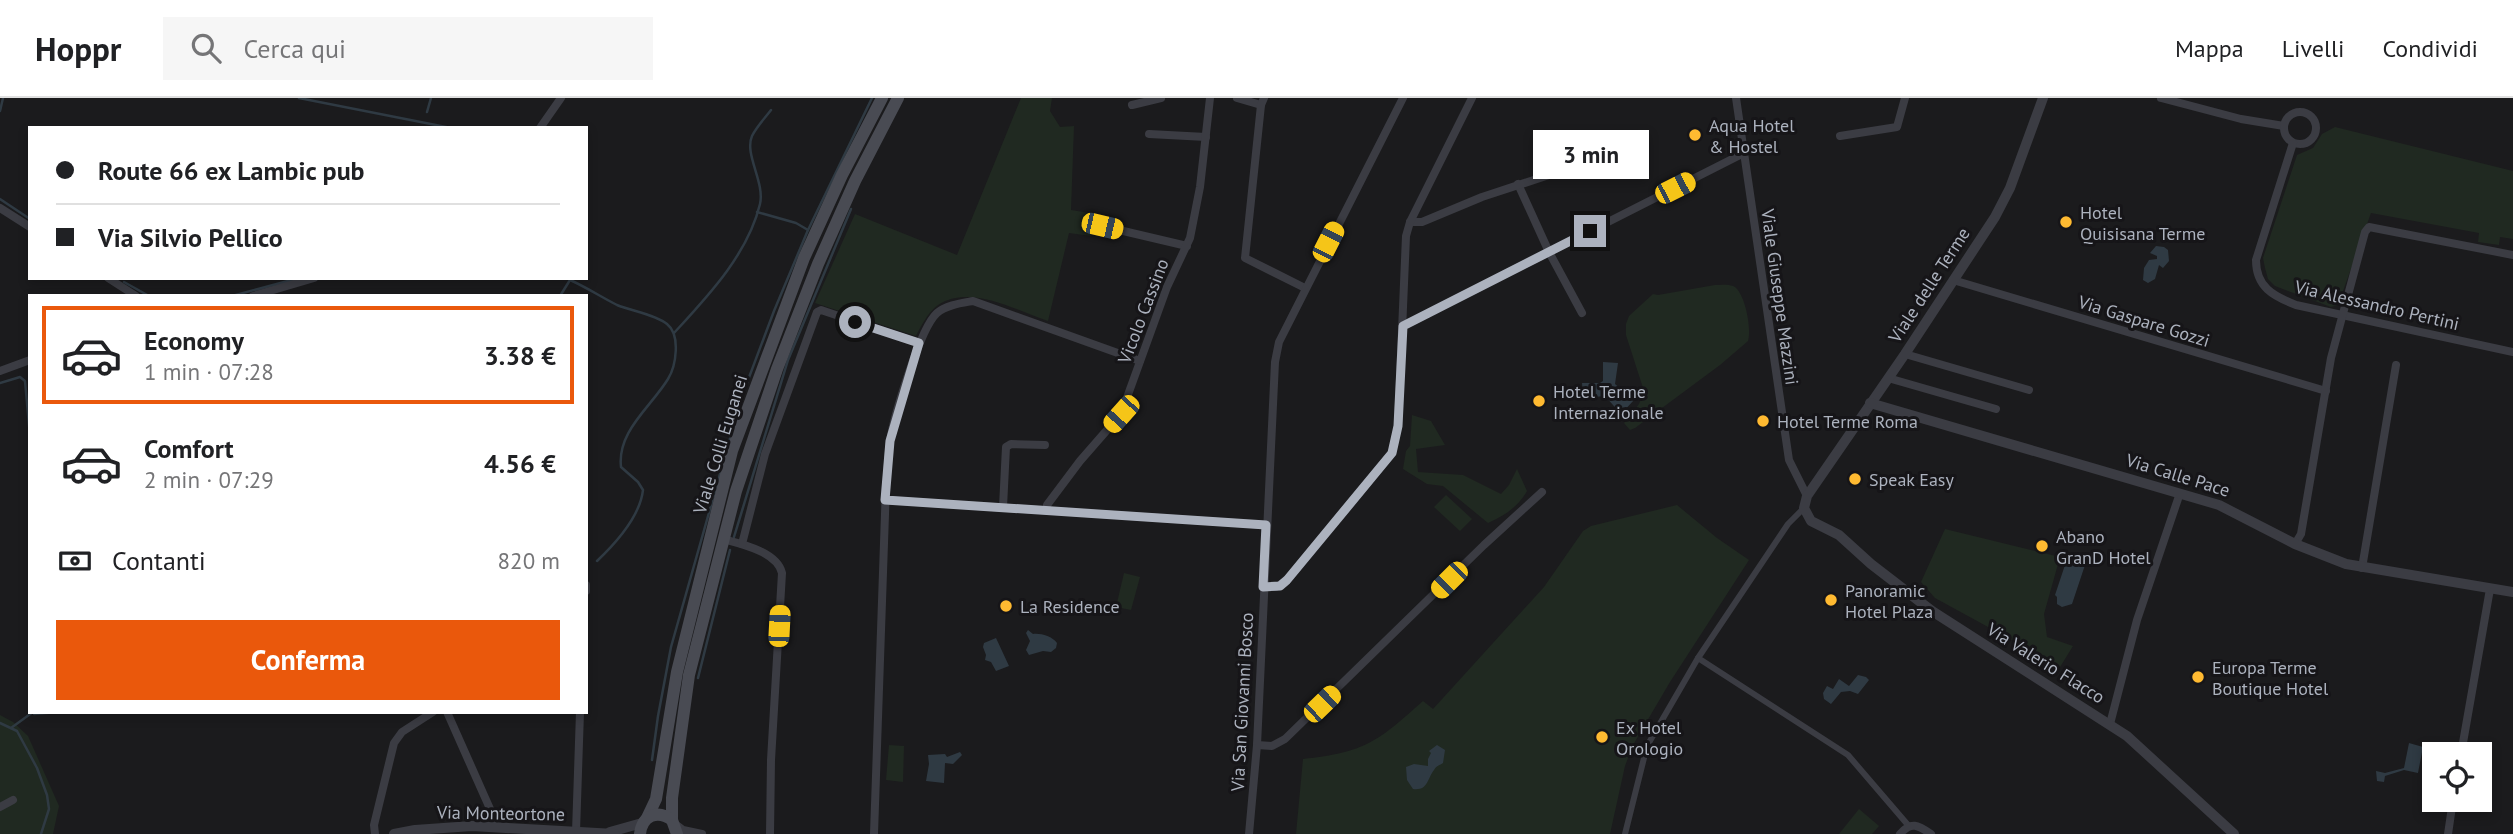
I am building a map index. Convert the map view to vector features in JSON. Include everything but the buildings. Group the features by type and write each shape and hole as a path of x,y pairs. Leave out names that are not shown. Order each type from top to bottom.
{"main road":[{"name":"Viale Colli Euganei","path":"643,825 656,799 677,672 732,451 804,258 842,175 882,98"},
{"name":"Viale Colli Euganei","path":"675,826 672,798 689,675 723,539 748,456 797,317 835,226 898,98"},
{"path":"643,825 660,814 675,826"}],"street":[{"path":"541,126 561,98"},
{"path":"1132,105 1161,98"},
{"name":"Vicolo Cassino","path":"1047,510 1047,505 1080,461 1121,414 1167,287 1187,246 1196,214 1210,98"},
{"path":"1237,98 1262,101 1245,258 1305,288"},
{"name":"Via San Giovanni Bosco","path":"1249,834 1257,745 1275,362 1279,342 1403,98"},
{"path":"1263,587 1280,586 1287,580 1392,453 1398,426 1404,254 1410,222 1472,98"},
{"name":"Viale Giuseppe Mazzini","path":"1736,98 1789,460 1807,496"},
{"path":"1840,136 1897,127 1905,98"},
{"name":"Viale delle Terme","path":"1804,508 1807,496 1995,217 2010,188 2043,98"},
{"path":"2161,98 2241,119 2284,126"},
{"path":"2298,112 2306,113 2315,122 2316,128 2306,143 2293,143 2287,138 2284,126 2286,119 2298,112"},
{"path":"1149,134 1206,137"},
{"name":"Via Alessandro Pertini","path":"2293,143 2256,260 2256,271 2262,286 2273,296 2296,305 2513,352"},
{"path":"1410,222 1422,222 1518,184 1555,173 1565,158 1596,149"},
{"path":"1403,326 1744,153"},
{"path":"1518,184 1549,252 1582,313"},
{"path":"0,208 28,226"},
{"path":"1102,226 1187,246"},
{"path":"2295,544 2301,534 2331,363 2365,232 2369,227 2513,255"},
{"path":"111,280 131,294"},
{"path":"261,294 307,280"},
{"name":"Via Gaspare Gozzi","path":"1953,280 2326,391"},
{"path":"874,834 885,500 890,441 927,324 939,311 973,301 1140,361"},
{"path":"742,544 765,454 817,312 821,310 919,343"},
{"path":"1905,354 2029,390"},
{"path":"0,371 28,361"},
{"path":"2362,568 2396,365"},
{"path":"1888,378 1996,409"},
{"name":"Via Calle Pace","path":"1870,403 2220,505 2313,552 2362,568 2513,592"},
{"path":"1003,507 1006,447 1012,444 1045,446"},
{"path":"1257,745 1272,746 1285,739 1542,492"},
{"path":"2110,724 2137,620 2180,493"},
{"path":"885,500 1266,525"},
{"path":"1625,834 1647,746 1699,658 1788,524 1804,508"},
{"name":"Via Valerio Flacco","path":"1804,508 1811,521 1832,531 1932,611 2110,724 2142,748 2234,834"},
{"path":"723,539 742,544 771,558 780,566 782,573 771,760 770,834"},
{"path":"2463,742 2490,589"},
{"path":"1699,658 1848,755 1908,825"},
{"path":"375,834 376,812 394,743 402,732 430,714"},
{"path":"448,714 495,820 495,827"},
{"path":"576,832 580,714"},
{"path":"0,807 13,800"},
{"path":"2448,834 2452,812"},
{"path":"1900,834 1908,825 1916,824 1931,834"},
{"name":"Via Monteortone","path":"394,834 495,827 612,834 643,825"},
{"path":"675,826 702,834"}],"shaded area":[{"path":"1021,98 1052,98 1050,111 1060,127 1074,126 1071,210 1096,214 1091,236 1069,233 1048,321 993,301 964,297 951,299 934,308 916,336 815,303 855,214 957,255"},
{"path":"2335,127 2513,171 2513,239 2500,237 2499,245 2478,242 2479,233 2371,213 2338,305 2331,307 2275,286 2268,279 2263,258 2297,155 2313,148 2322,134"},
{"path":"2156,246 2168,250 2169,261 2163,268 2159,265 2155,279 2148,283 2143,280 2144,268 2149,260 2157,259 2157,256 2150,253"},
{"path":"1715,285 1733,286 1741,295 1748,320 1748,341 1720,365 1630,430 1624,423 1639,404 1644,391 1626,335 1629,316 1653,294"},
{"path":"1603,362 1618,363 1615,384 1634,400 1621,414 1605,396 1583,398 1582,383 1603,381"},
{"path":"1412,415 1431,421 1445,445 1416,449 1418,472 1463,475 1501,494 1517,469 1527,491 1523,497 1510,510 1488,523 1443,486 1427,484 1403,469 1406,451 1410,446"},
{"path":"1446,495 1472,519 1460,531 1434,507"},
{"path":"1677,505 1749,560 1670,682 1633,745 1625,766 1610,834 1296,834 1303,759 1342,753 1369,743 1423,701 1433,709 1544,587 1583,531 1591,526"},
{"path":"1945,529 2060,557 2044,614 2047,637 2073,646 2057,672 2032,651 1935,598 1921,582"},
{"path":"2068,556 2086,562 2072,604 2062,607 2057,604 2055,595"},
{"path":"1124,573 1140,577 1131,610 1116,607"},
{"path":"1028,630 1033,634 1052,638 1057,643 1056,648 1051,652 1029,655 1026,650 1030,641 1026,633"},
{"path":"996,638 1009,666 996,671 991,662 985,660 983,647 984,643"},
{"path":"1858,675 1869,680 1858,694 1841,692 1831,704 1824,699 1823,693 1827,686 1833,689 1839,679 1849,686"},
{"path":"0,715 13,722 28,736 59,806 53,834 0,834"},
{"path":"2409,743 2422,747 2418,773 2404,770 2385,776 2384,782 2377,781 2376,771 2385,773 2404,768"},
{"path":"889,745 904,746 903,782 886,780"},
{"path":"1437,745 1445,750 1443,763 1435,769 1422,788 1413,789 1407,780 1406,767 1414,764 1428,766 1431,753 1429,751"},
{"path":"960,752 962,755 953,764 945,763 944,783 926,781 928,755 945,754 947,757"},
{"path":"1859,809 1879,826 1872,834 1839,834"}],"waterway":[{"path":"0,111 3,98"},
{"path":"299,98 441,126"},
{"path":"427,112 431,98"},
{"path":"652,760 671,647 742,396 808,230 872,98"},
{"path":"674,333 725,273 754,222 761,196 750,143 754,132 771,110"},
{"path":"0,199 28,218"},
{"path":"734,537 788,360 851,209"},
{"path":"757,212 796,223 808,230"},
{"path":"239,294 292,280"},
{"path":"561,294 570,280"},
{"path":"570,280 617,305 662,321 671,329 676,343 671,373 630,431 621,454 621,467 643,490 641,500 626,528 597,561"},
{"path":"124,282 145,294"},
{"path":"0,383 20,377 25,381 28,414"},
{"path":"698,678 730,550"},
{"path":"11,728 30,714"},
{"path":"0,723 17,731 37,768 47,795 49,809 41,834"}],"place":[{"name":"Aqua Hotel & Hostel","path":"1695,135"},
{"name":"Hotel Quisisana Terme","path":"2066,222"},
{"name":"Hotel Terme Internazionale","path":"1539,401"},
{"name":"Hotel Terme Roma","path":"1763,421"},
{"name":"Speak Easy","path":"1855,479"},
{"name":"Abano GranD Hotel","path":"2042,546"},
{"name":"Panoramic Hotel Plaza","path":"1831,600"},
{"name":"La Residence","path":"1006,606"},
{"name":"Europa Terme Boutique Hotel","path":"2198,677"},
{"name":"Ex Hotel Orologio","path":"1602,737"}],"route":[{"path":"855,322 919,343 890,441 885,500 1266,525 1263,587 1276,587 1287,580 1392,453 1398,426 1403,326 1590,231"}]}
